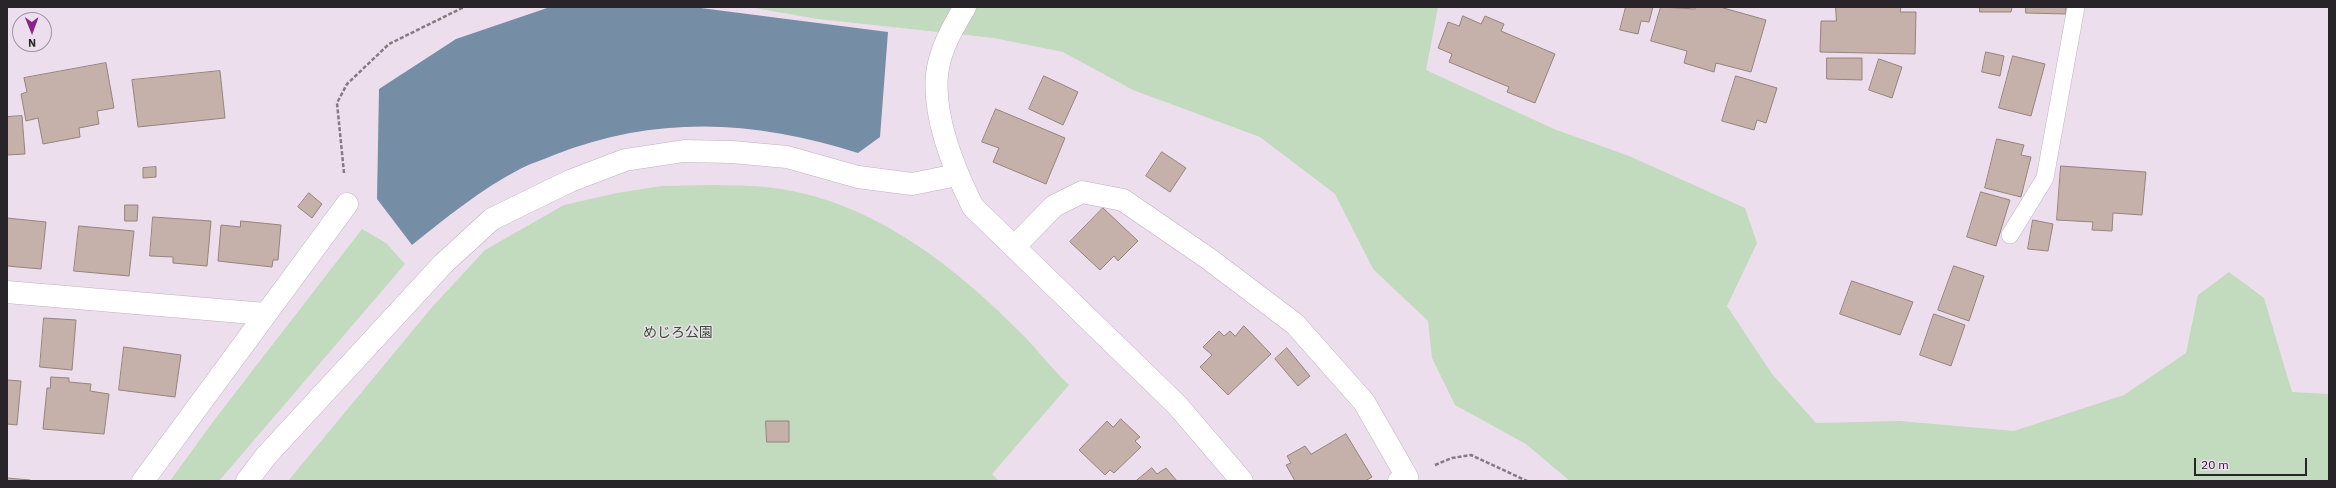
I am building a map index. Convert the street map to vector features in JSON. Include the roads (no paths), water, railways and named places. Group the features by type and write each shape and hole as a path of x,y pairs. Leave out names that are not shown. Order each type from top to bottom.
{"street":[{"path":"965,7 951,30 937,74 941,118 957,175 973,207 1015,246 1124,356 1177,405 1242,481"},
{"path":"247,481 266,456 443,264 492,219 570,181 625,160 684,151 732,152 787,157 858,176 912,184 957,175"},
{"path":"1015,246 1054,206 1082,192 1124,200 1209,258 1294,324 1364,402 1403,479"},
{"path":"143,481 347,204"},
{"path":"7,292 265,314"}],"lane":[{"path":"2010,235 2045,178 2076,7"}],"water":[{"path":"550,7 693,7 888,32 880,137 858,153 819,142 781,134 743,129 706,127 668,128 630,133 592,142 520,169 491,186 451,214 412,245 377,199 379,89 456,39"}],"park label":[{"name":"めじろ公園","path":"678,333"}]}
